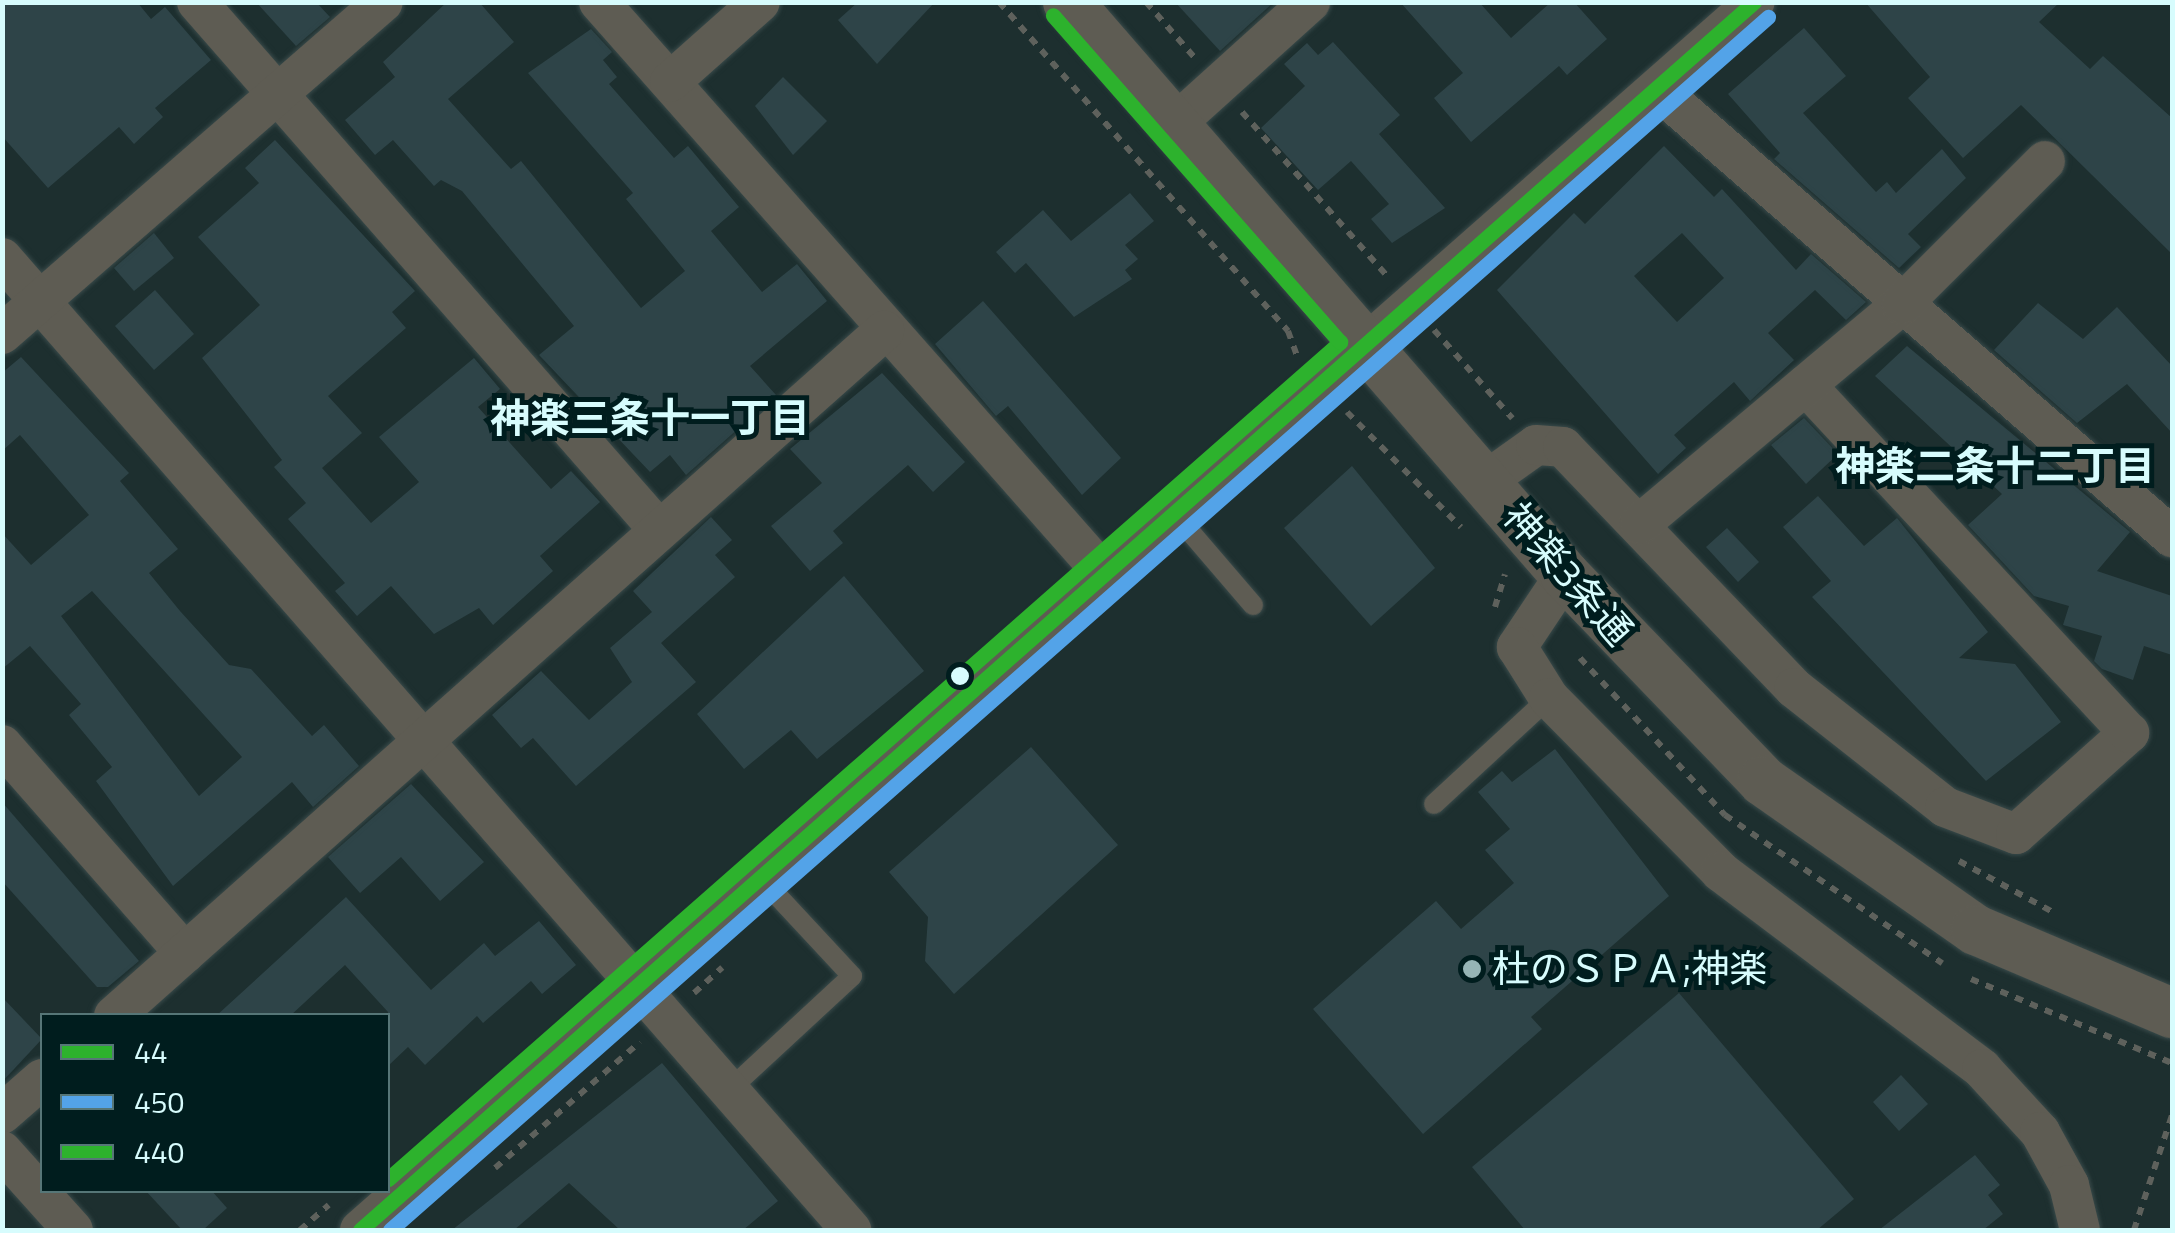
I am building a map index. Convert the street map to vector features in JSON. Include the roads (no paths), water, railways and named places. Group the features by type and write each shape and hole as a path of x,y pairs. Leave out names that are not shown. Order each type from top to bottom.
{"street":[{"path":"197,2 658,530"},
{"path":"2,334 383,2"},
{"path":"599,2 884,331 1105,575"},
{"path":"670,82 760,2"},
{"name":"神楽3条通","path":"1068,2 1487,480 1565,575 1762,780 1866,859 1976,930 2172,1014"},
{"path":"1174,124 1310,2"},
{"path":"390,1182 637,986 1754,2"},
{"path":"1656,89 2172,537"},
{"path":"1640,524 1902,304 2045,161"},
{"path":"2,258 851,1230"},
{"path":"117,1013 884,331"},
{"path":"1487,480 1536,445 1563,447 1794,688 1945,807 2016,834 2129,733 1806,384"},
{"path":"1565,575 1517,647 1549,698 1721,872 1982,1070 2040,1132 2070,1184 2080,1230"},
{"path":"2,745 184,954"},
{"path":"2,1114 40,1081"},
{"path":"2,1151 73,1230"},
{"path":"347,1216 376,1193"}],"lane":[{"path":"1175,514 1252,606"},
{"path":"1434,804 1549,698"},
{"path":"728,1091 852,976 761,878"}],"place":[{"name":"杜のＳＰＡ;神楽","path":"1472,969"}],"district":[{"name":"神楽三条十一丁目","path":"650,418"},
{"name":"神楽二条十二丁目","path":"1995,466"}]}
